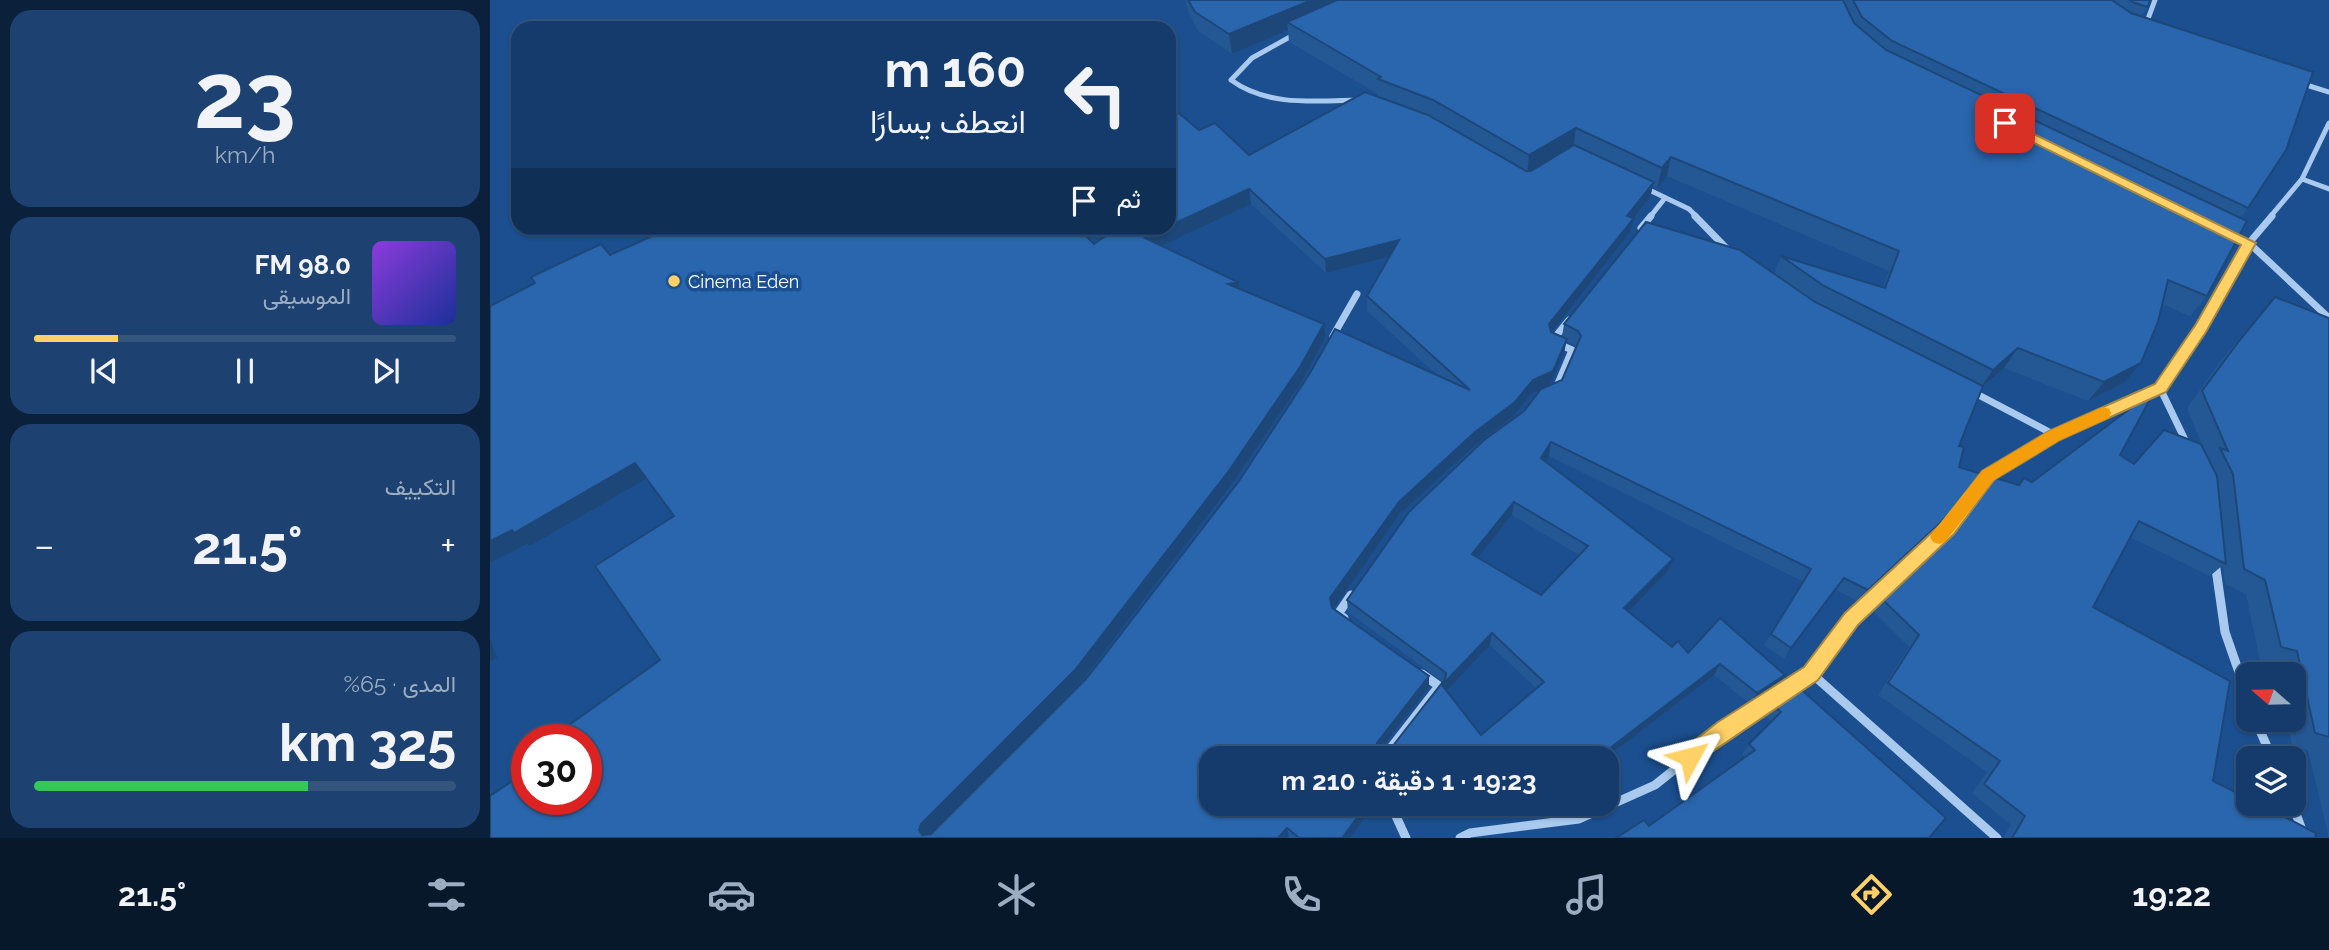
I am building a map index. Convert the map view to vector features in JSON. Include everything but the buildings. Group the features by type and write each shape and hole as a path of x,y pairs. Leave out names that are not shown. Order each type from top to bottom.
{"street":[{"path":"2142,34 2155,0"},
{"path":"1310,27 1264,50 1243,64 1231,80 1241,89 1295,101 1362,100"},
{"path":"2289,79 2329,92"},
{"path":"1467,836 1580,819 1654,785 1725,729 1811,674 1852,619 1948,528 1988,475 2054,435 2160,388 2201,328 2249,243 2302,179 2329,122"},
{"path":"2302,179 2329,189"},
{"path":"1630,181 1689,209 1732,255"},
{"path":"1632,241 1665,198"},
{"path":"2225,231 2249,243 2329,318"},
{"path":"1326,350 1356,294"},
{"path":"1545,394 1555,390 1572,350 1552,341 1575,313"},
{"path":"2160,388 2193,457"},
{"path":"1968,389 2054,435"},
{"path":"2213,548 2225,632 2236,664"},
{"path":"1349,622 1338,614 1360,582"},
{"path":"1392,746 1439,686 1416,670"},
{"path":"1811,674 1997,838"},
{"path":"1396,816 1406,838"},
{"path":"2297,816 2305,838"}],"slow traffic":[{"path":"1939,537 1988,475 2054,435 2103,413"}],"place":[{"name":"Cinema Eden","path":"674,281"}],"route":[{"path":"1690,757 1725,729 1811,674 1852,619 1948,528 1988,475 2054,435 2160,388 2201,328 2249,243 2005,123"}]}
